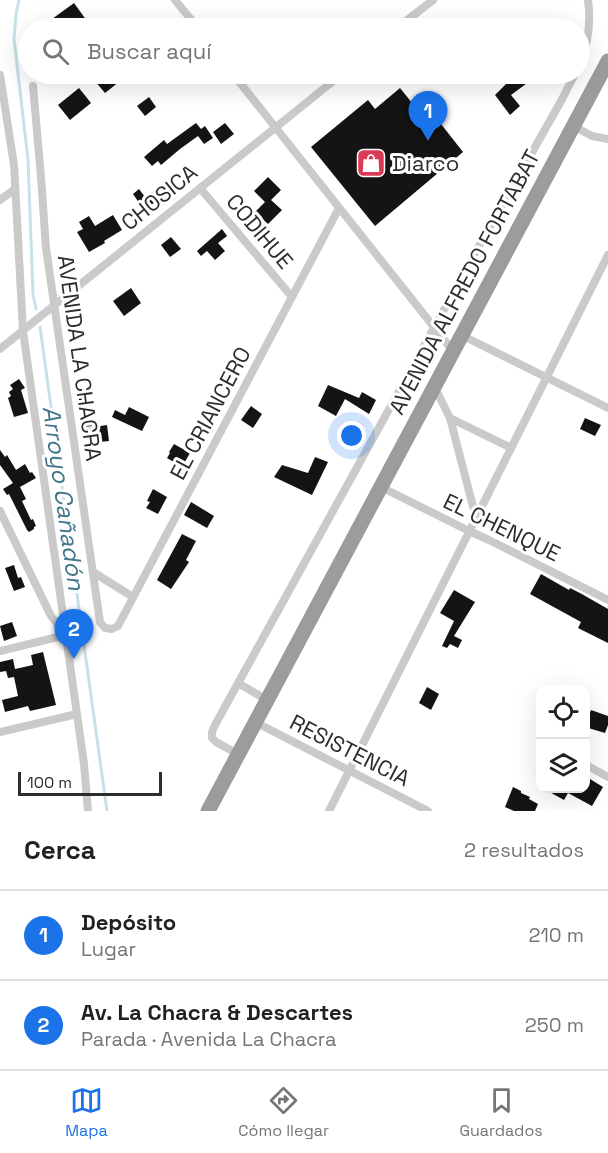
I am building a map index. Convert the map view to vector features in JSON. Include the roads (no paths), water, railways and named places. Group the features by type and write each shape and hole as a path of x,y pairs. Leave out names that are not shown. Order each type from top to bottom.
{"highway":[{"name":"AVENIDA ALFREDO FORTABAT","path":"208,811 608,61"}],"street":[{"path":"175,0 190,18"},
{"path":"410,18 433,0"},
{"path":"588,0 590,18"},
{"name":"AVENIDA LA CHACRA","path":"0,75 12,154 23,331 84,764 88,811"},
{"path":"241,84 453,351"},
{"name":"CHOSICA","path":"0,350 330,84"},
{"path":"238,754 212,738 215,725 570,84"},
{"name":"AVENIDA LA CHACRA","path":"33,86 46,248 100,622 108,630"},
{"path":"573,126 592,136 608,139"},
{"name":"CODIHUE","path":"200,188 292,297"},
{"path":"0,200 15,189"},
{"name":"EL CRIANCERO","path":"108,630 118,626 339,208"},
{"path":"329,811 608,255"},
{"path":"461,335 608,408"},
{"path":"434,386 450,418 476,518"},
{"path":"450,418 511,448"},
{"name":"EL CHENQUE","path":"381,487 608,600"},
{"path":"0,511 51,616 66,635 0,651"},
{"path":"93,572 133,597"},
{"path":"238,683 267,700"},
{"path":"0,732 77,714"},
{"name":"RESISTENCIA","path":"255,722 428,811"},
{"path":"590,768 608,777"}],"waterway":[{"name":"Arroyo Cañadón","path":"18,73 14,39 19,0"},
{"name":"Arroyo Cañadón","path":"19,84 28,159 33,294 36,309"},
{"name":"Arroyo Cañadón","path":"40,327 107,811"}],"place":[{"name":"Depósito","path":"428,141"},
{"name":"Diarco","path":"371,163"},
{"name":"Av. La Chacra & Descartes","path":"74,659"}]}
